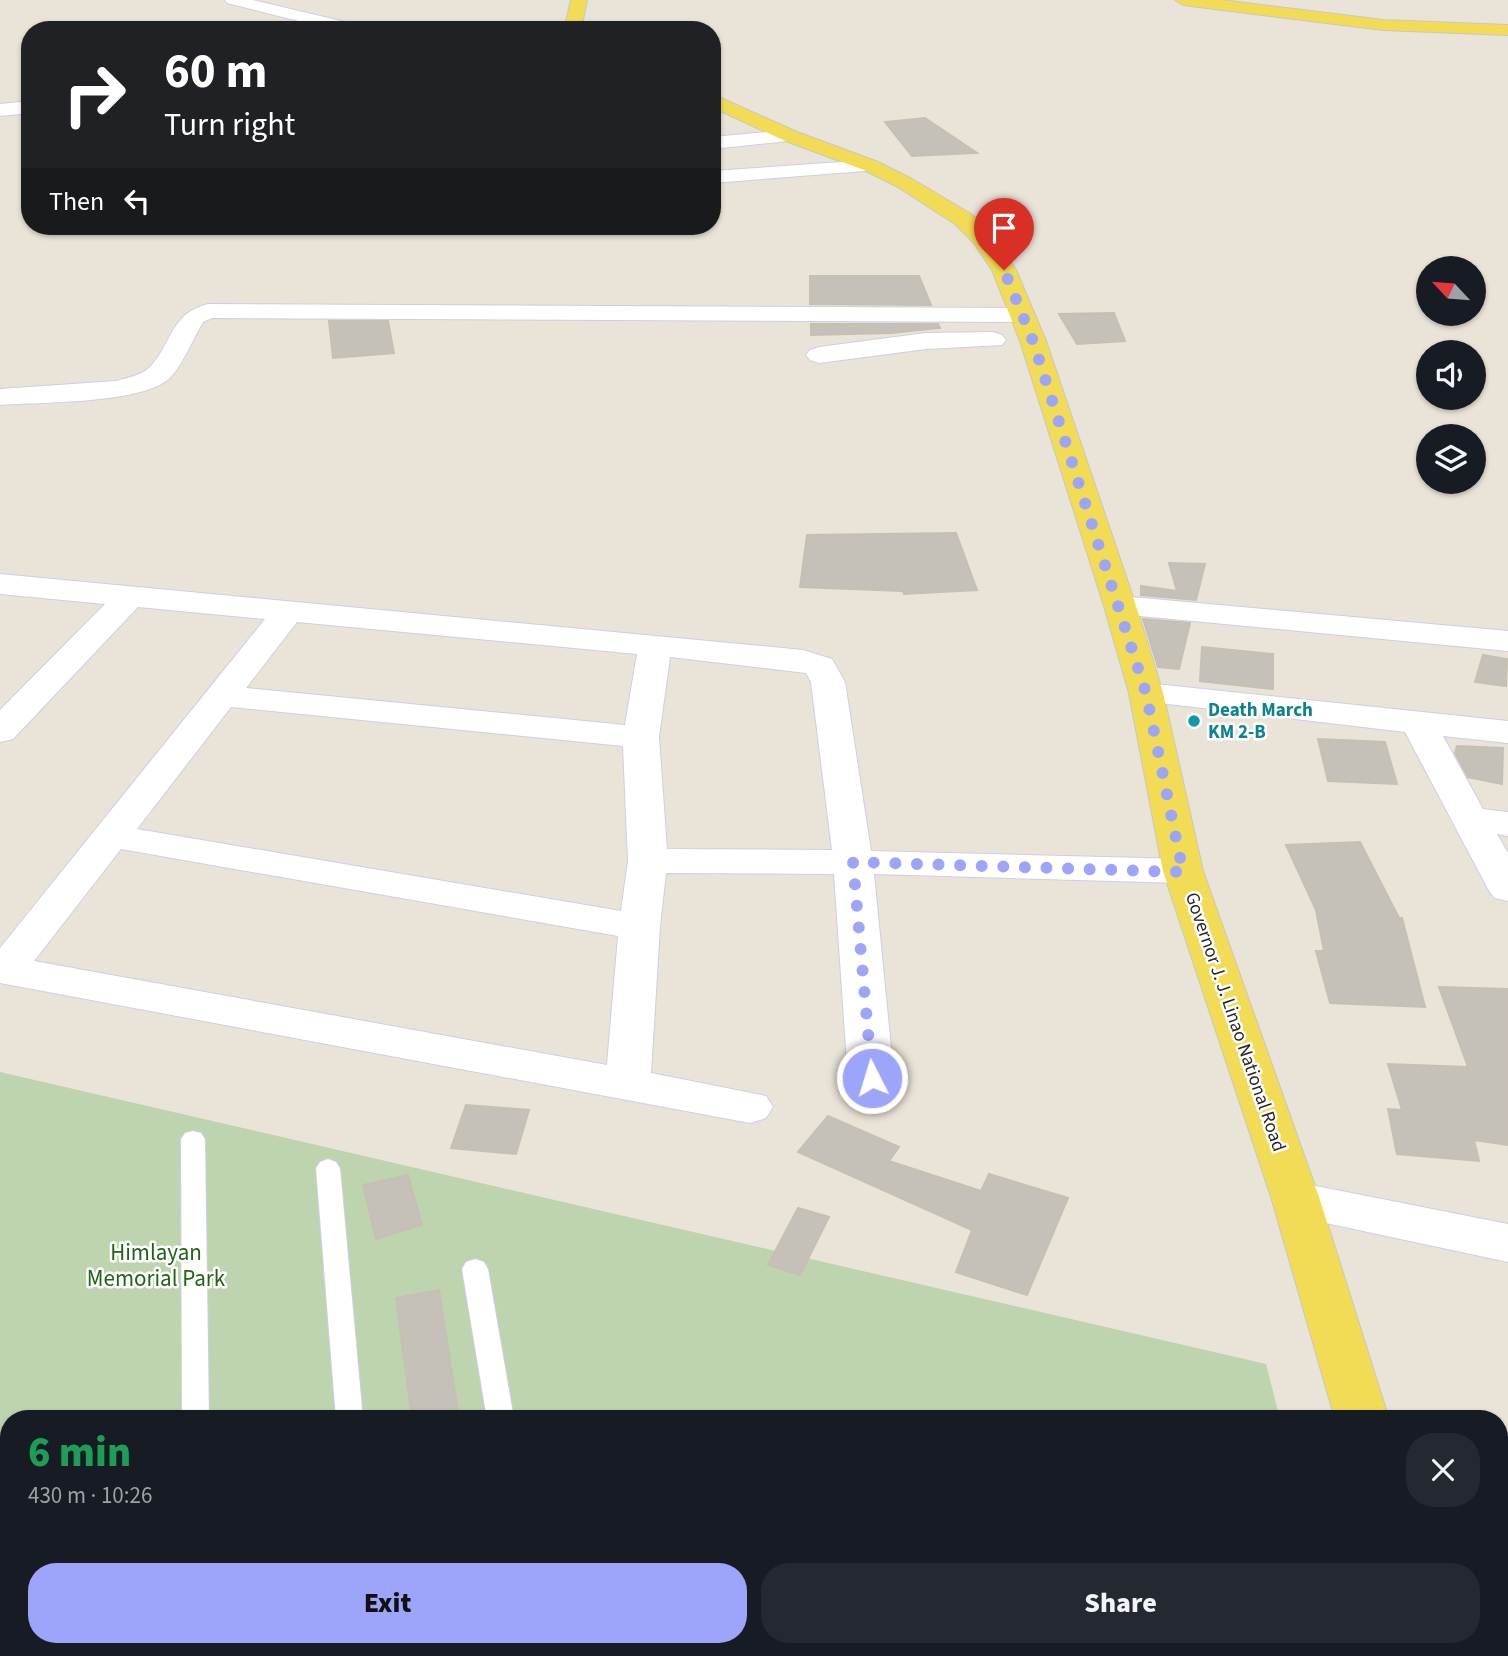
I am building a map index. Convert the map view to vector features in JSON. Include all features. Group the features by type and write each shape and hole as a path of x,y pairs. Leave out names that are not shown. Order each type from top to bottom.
{"main road":[{"path":"574,21 579,0"},
{"path":"1183,0 1383,25 1508,30"},
{"name":"Governor J. J. Linao National Road","path":"721,104 790,136 871,166 905,183 963,219 982,238 1004,270 1027,328 1120,606 1146,693 1183,872 1296,1200 1359,1410"}],"street":[{"path":"233,0 319,21"},
{"path":"0,110 21,108"},
{"path":"721,142 790,136"},
{"path":"721,176 871,166"},
{"path":"0,397 118,389 142,382 160,373 194,317 208,311 1027,328"},
{"path":"819,355 1027,328"},
{"path":"0,584 654,644 803,660 820,666 828,682 853,862 872,1078"},
{"path":"0,731 130,597"},
{"path":"1120,606 1508,641"},
{"path":"288,612 2,970 750,1107"},
{"path":"628,1084 639,927 648,861 641,737 654,644"},
{"path":"1146,693 1508,732"},
{"path":"221,696 641,737"},
{"path":"1418,723 1508,889"},
{"path":"1469,818 1508,824"},
{"path":"111,836 639,927"},
{"path":"648,861 853,862 1183,872"},
{"path":"1296,1200 1508,1243"}],"lane":[{"path":"193,1139 196,1410"},
{"path":"328,1167 349,1410"},
{"path":"475,1269 498,1410"}],"green space":[{"name":"Himlayan Memorial Park","path":"0,1072 1266,1364 1278,1410 0,1410"}],"building":[{"path":"925,118 977,153 912,156 885,122"},
{"path":"810,276 919,276 931,305 810,304"},
{"path":"1114,313 1125,341 1077,344 1059,314"},
{"path":"329,321 388,321 394,353 333,358"},
{"path":"811,324 938,324 940,328 891,333 811,335"},
{"path":"956,533 977,590 904,594 903,591 800,587 807,535"},
{"path":"1169,563 1205,564 1196,600 1141,595 1141,586 1177,591"},
{"path":"1143,619 1190,623 1179,669 1158,667"},
{"path":"1202,647 1273,654 1273,689 1200,681"},
{"path":"1483,655 1507,659 1506,686 1475,682"},
{"path":"1318,739 1385,742 1397,784 1328,781"},
{"path":"1457,746 1503,748 1502,784 1468,777 1455,753"},
{"path":"1360,842 1399,918 1402,918 1425,1007 1330,1003 1316,951 1324,951 1316,910 1286,845"},
{"path":"1439,987 1508,989 1508,1145 1474,1140 1479,1161 1397,1154 1388,1109 1402,1110 1388,1064 1468,1067"},
{"path":"466,1105 529,1110 516,1154 451,1148"},
{"path":"828,1116 899,1147 889,1161 981,1191 989,1174 1068,1198 1027,1295 956,1272 972,1230 798,1152"},
{"path":"408,1175 422,1225 376,1239 363,1185"},
{"path":"798,1208 829,1217 800,1275 768,1265"},
{"path":"439,1290 458,1410 411,1410 396,1298"}],"place":[{"name":"Death March KM 2-B","path":"1194,721"}],"route":[{"path":"872,1078 853,862 1183,872 1146,693 1033,341 1004,270"}]}
